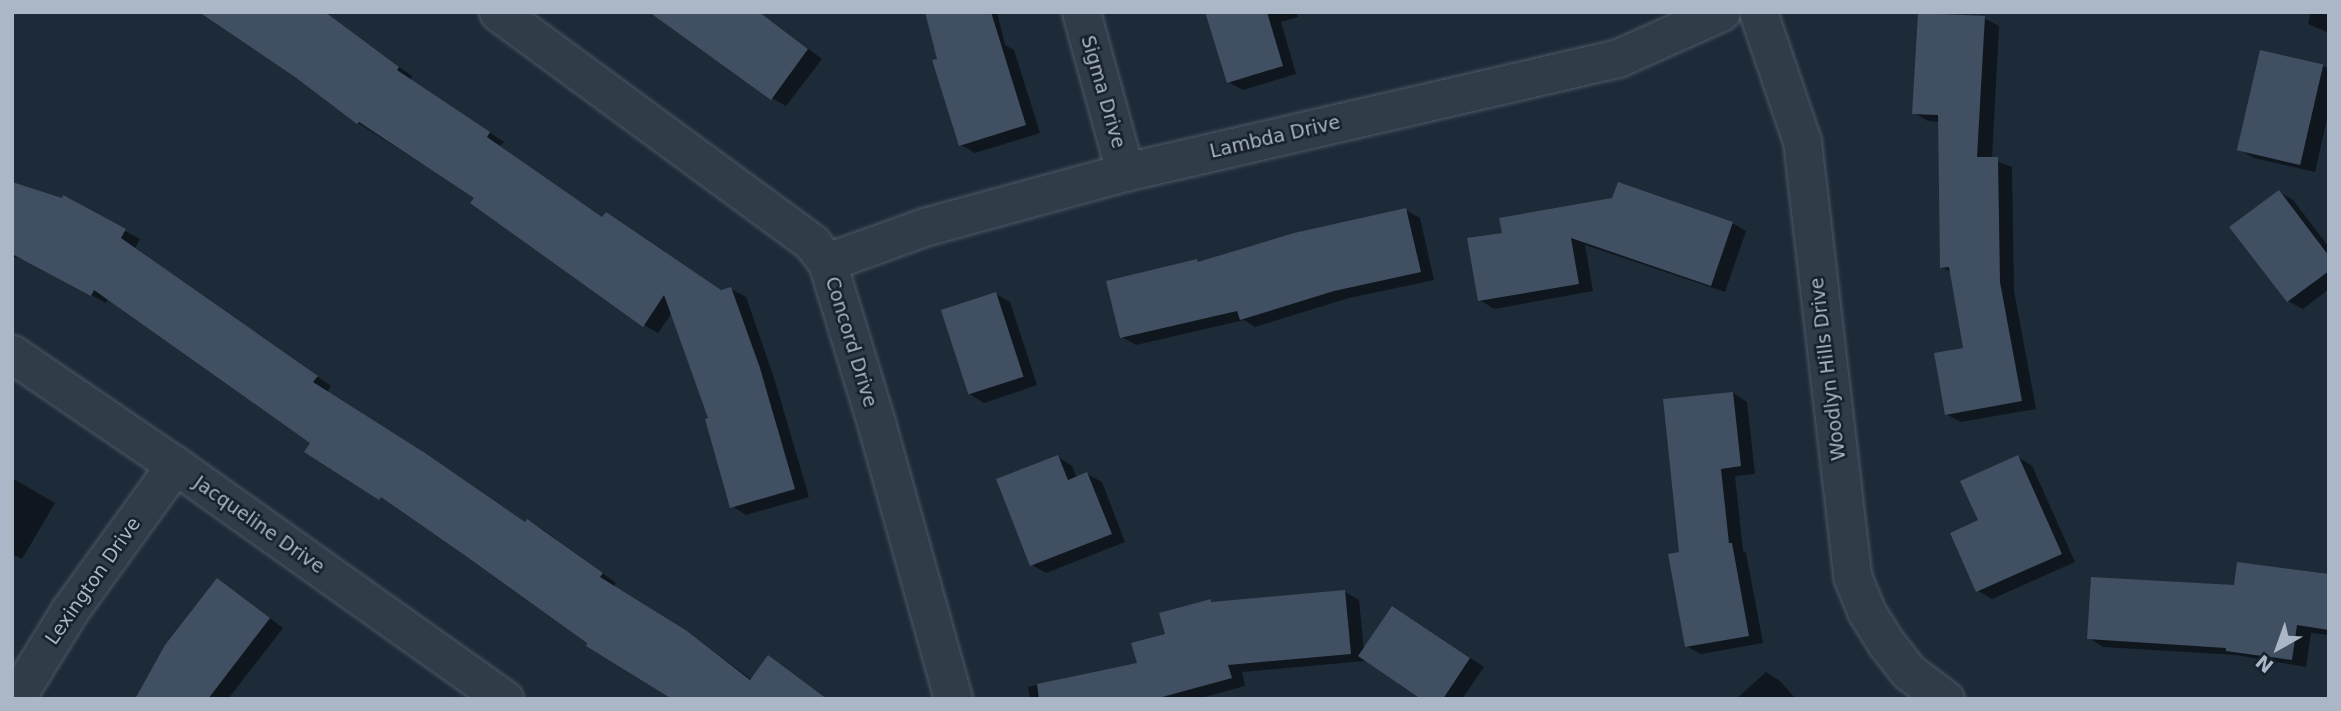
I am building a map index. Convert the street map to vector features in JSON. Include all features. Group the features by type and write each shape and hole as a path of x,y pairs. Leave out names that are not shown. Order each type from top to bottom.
{"street":[{"name":"Concord Drive","path":"498,12 812,243 827,262 877,426 953,699"},
{"name":"Sigma Drive","path":"1081,12 1125,172"},
{"name":"Lambda Drive","path":"827,262 924,227 1125,172 1618,58 1721,12"},
{"name":"Woodlyn Hills Drive","path":"1759,12 1802,141 1852,576 1866,611 1885,643 1909,672 1945,699"},
{"name":"Jacqueline Drive","path":"12,354 175,465 504,699"},
{"name":"Lexington Drive","path":"15,699 70,610 175,465"}],"building":[{"path":"199,12 325,12 399,67 397,70 490,132 487,137 602,217 606,212 721,290 731,287 760,368 795,489 730,508 705,419 708,418 664,295 643,327 470,203 474,198 359,122 357,124 295,77"},
{"path":"649,12 759,12 808,49 771,100"},
{"path":"925,12 991,12 1026,125 959,146 932,60 937,59"},
{"path":"1205,12 1267,12 1283,66 1227,83"},
{"path":"1918,13 1985,16 1977,157 1998,157 2000,282 2022,401 1945,415 1934,353 1963,348 1949,267 1940,268 1938,115 1912,114"},
{"path":"2260,50 2323,65 2300,165 2237,150"},
{"path":"12,182 62,198 63,195 126,229 121,238 318,376 313,382 425,453 525,522 527,519 603,573 600,577 687,631 750,680 768,655 827,699 672,699 586,646 587,643 381,497 379,500 304,452 310,443 94,290 91,296 12,254"},
{"path":"1618,182 1733,222 1711,286 1571,238 1579,284 1478,301 1467,238 1502,233 1499,218 1612,198"},
{"path":"2279,190 2329,256 2329,271 2287,302 2229,227"},
{"path":"1406,208 1421,272 1334,291 1240,320 1237,311 1120,338 1106,281 1197,259 1198,262 1294,233"},
{"path":"996,292 1024,377 968,395 941,310"},
{"path":"1733,392 1741,466 1721,469 1729,543 1732,543 1749,636 1685,647 1668,554 1679,552 1663,399"},
{"path":"1058,455 1068,480 1087,472 1112,534 1030,566 996,479"},
{"path":"2018,455 2062,554 1976,592 1950,533 1978,520 1960,481"},
{"path":"2237,562 2329,574 2329,630 2297,625 2292,660 2226,651 2226,648 2087,639 2091,577 2234,585"},
{"path":"217,578 270,618 208,699 135,699 165,645"},
{"path":"1345,590 1351,654 1228,665 1232,678 1155,699 1039,699 1037,684 1137,663 1131,643 1165,634 1159,613 1211,599 1211,602"},
{"path":"1392,606 1470,658 1443,699 1421,699 1358,656"}]}
